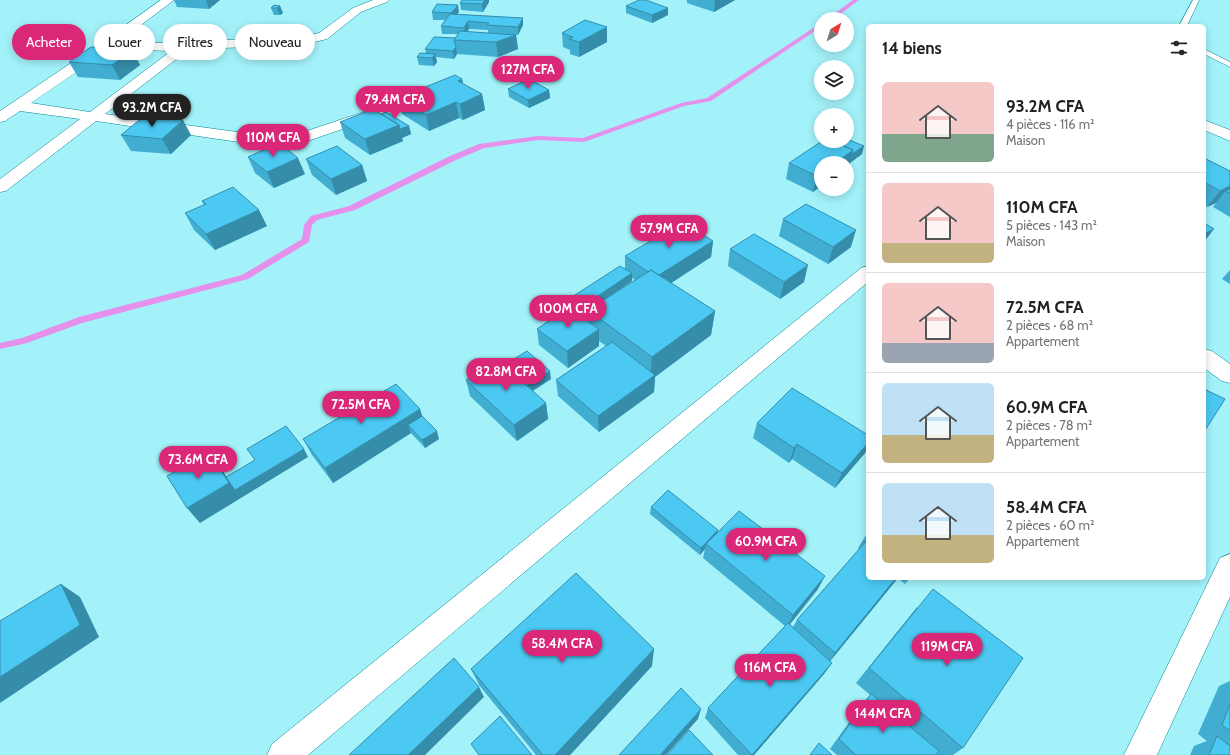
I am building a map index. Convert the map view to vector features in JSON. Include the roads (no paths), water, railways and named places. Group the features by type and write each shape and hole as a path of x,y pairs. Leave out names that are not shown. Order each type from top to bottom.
{"street":[{"path":"135,24 168,0"},
{"path":"227,44 297,42 316,38 323,36 357,10 383,0"},
{"path":"1,116 94,54"},
{"path":"0,187 167,60"},
{"path":"18,106 252,139 293,141 443,90"},
{"path":"1206,125 1230,136"},
{"path":"283,755 866,274"},
{"path":"1206,358 1230,376"},
{"path":"1140,755 1230,567"}],"lane":[{"path":"1184,24 1196,0"},
{"path":"1206,52 1230,65"}],"waterway":[{"path":"840,12 856,0"},
{"path":"0,346 24,341 79,320 245,277 306,240 308,225 314,218 352,208 453,158 482,146 538,138 584,140 683,104 709,100 814,30"}]}
